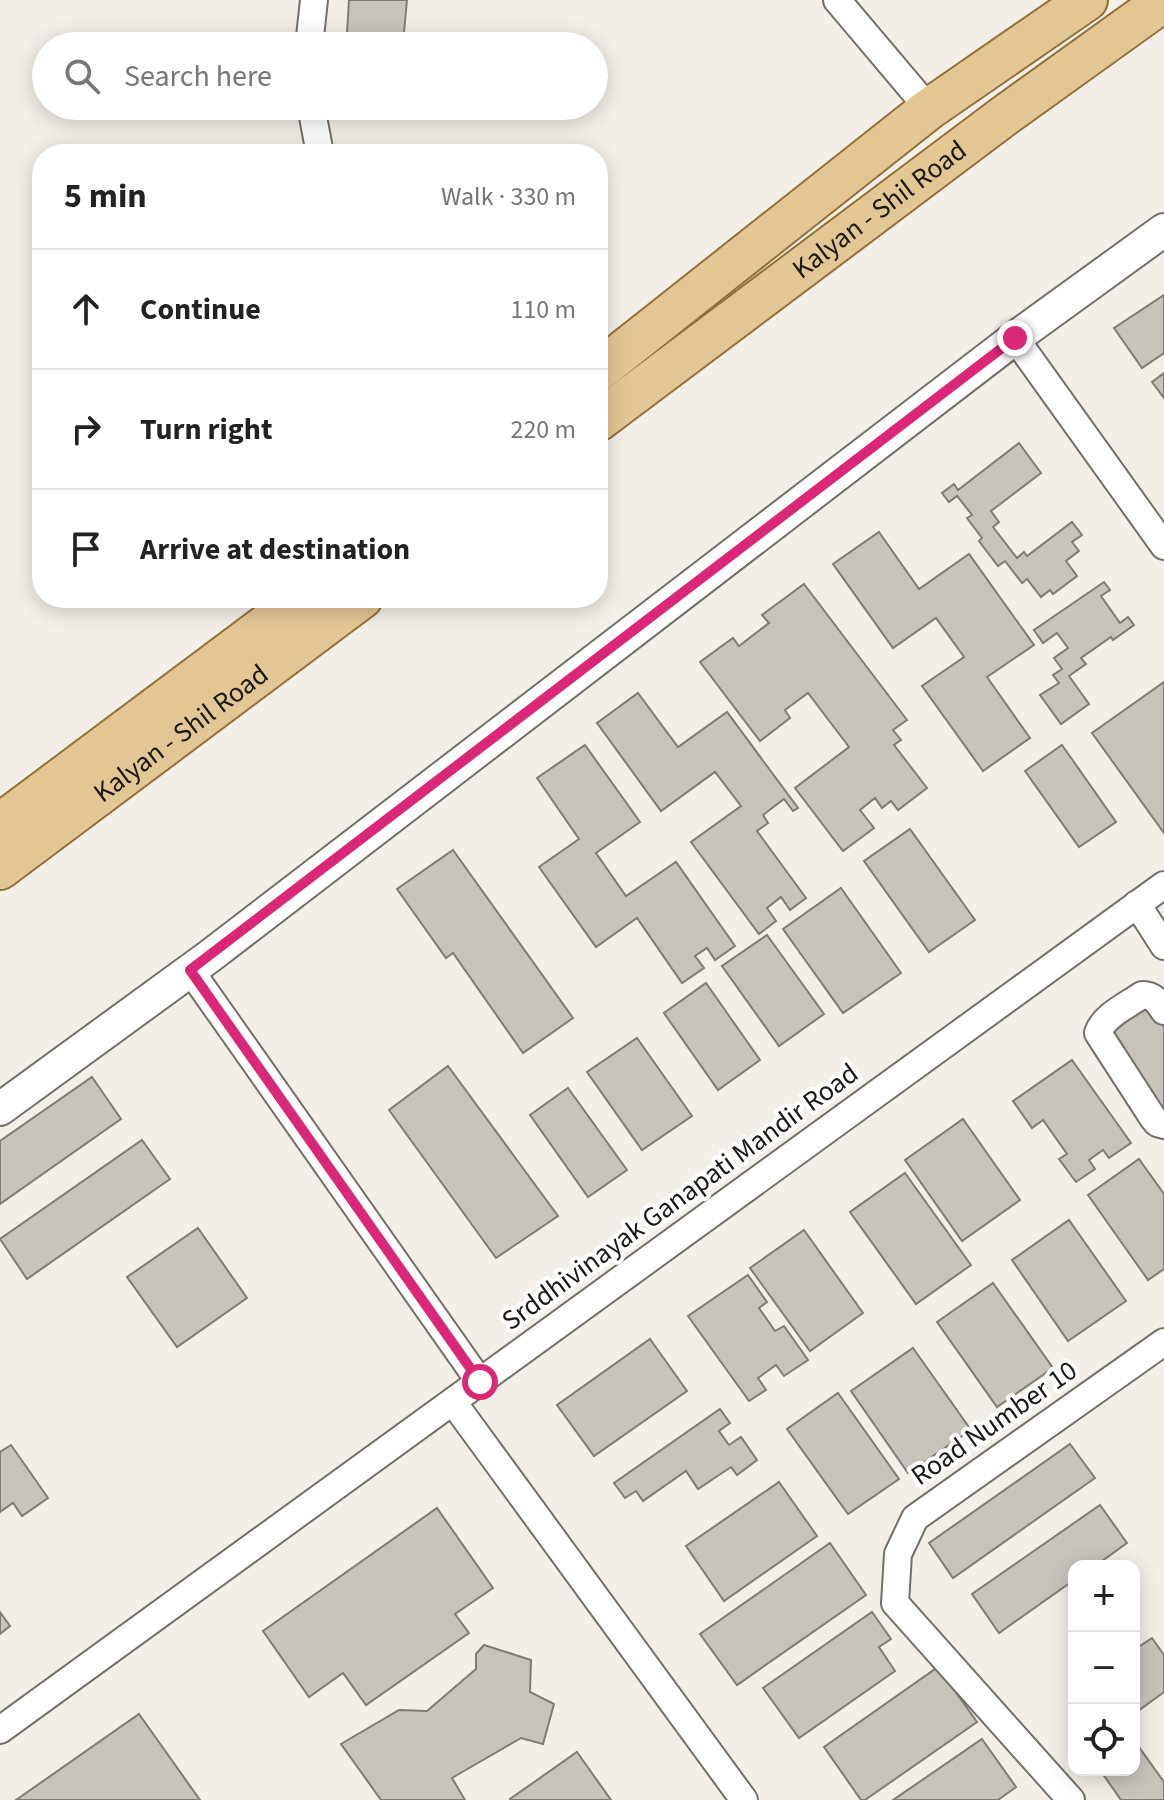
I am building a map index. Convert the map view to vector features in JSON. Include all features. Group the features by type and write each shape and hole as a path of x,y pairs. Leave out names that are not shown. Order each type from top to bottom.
{"main road":[{"name":"Kalyan - Shil Road","path":"608,363 929,109 1087,0"},
{"name":"Kalyan - Shil Road","path":"608,413 1004,116 1164,1"},
{"name":"Kalyan - Shil Road","path":"0,824 289,608"},
{"name":"Kalyan - Shil Road","path":"0,869 349,608"}],"street":[{"path":"311,32 314,0"},
{"path":"837,0 929,109"},
{"path":"314,120 318,144"},
{"path":"0,1109 190,970 1015,338 1164,230"},
{"path":"1015,338 1164,546"},
{"name":"Srddhivinayak Ganapati Mandir Road","path":"0,1730 1164,885"},
{"path":"1137,904 1164,946"},
{"path":"190,970 480,1382"},
{"path":"1164,1011 1150,995 1142,995 1106,1020 1098,1033 1153,1118 1164,1125"},
{"name":"Road Number 10","path":"1071,1800 895,1603 898,1554 915,1518 1164,1342"},
{"path":"453,1402 744,1800"}],"building":[{"path":"349,0 407,0 404,32 347,32"},
{"path":"1164,295 1164,353 1142,368 1114,328"},
{"path":"1164,373 1164,398 1152,382"},
{"path":"1019,443 1041,473 991,511 999,522 993,527 1017,558 1024,552 1027,556 1072,522 1082,535 1072,542 1079,551 1066,561 1077,576 1053,594 1050,590 1041,597 1027,579 1022,583 1005,561 998,566 967,518 972,515 957,496 949,502 942,493 954,484 958,490"},
{"path":"879,532 919,589 969,554 1034,645 987,677 1030,738 983,771 922,686 964,657 936,618 893,648 833,564"},
{"path":"1104,582 1110,590 1101,596 1120,623 1128,617 1134,625 1081,658 1086,664 1069,676 1089,704 1061,724 1040,695 1059,683 1053,675 1062,669 1054,658 1068,648 1057,633 1043,643 1034,630"},
{"path":"804,584 907,720 893,730 901,740 894,745 927,788 898,810 891,801 882,808 875,798 860,810 874,828 843,851 795,788 849,747 808,693 785,710 790,718 760,741 700,662 733,638 739,646 769,623 762,615"},
{"path":"1164,682 1164,833 1092,733"},
{"path":"638,693 678,747 727,712 798,808 793,811 784,799 763,815 768,823 757,831 806,898 790,910 781,897 767,908 776,921 759,934 691,842 741,806 715,772 661,811 597,723"},
{"path":"585,745 640,822 596,853 626,896 676,862 735,946 715,960 707,948 695,956 704,968 682,983 637,918 596,947 539,867 579,839 537,778"},
{"path":"1062,745 1116,822 1079,847 1025,771"},
{"path":"910,829 975,920 929,952 864,861"},
{"path":"453,850 573,1018 523,1053 453,953 446,958 397,889"},
{"path":"841,888 901,973 843,1013 783,929"},
{"path":"767,935 824,1014 779,1046 722,966"},
{"path":"706,983 760,1060 718,1090 664,1013"},
{"path":"1148,1004 1164,1027 1164,1113 1104,1035"},
{"path":"637,1038 692,1116 642,1150 587,1072"},
{"path":"1072,1060 1131,1143 1109,1158 1103,1150 1089,1160 1095,1169 1076,1182 1059,1159 1067,1154 1043,1120 1032,1128 1013,1101"},
{"path":"448,1066 558,1216 496,1258 389,1110"},
{"path":"92,1077 121,1119 0,1204 0,1141"},
{"path":"568,1088 627,1170 588,1197 530,1115"},
{"path":"963,1119 1020,1200 962,1241 905,1160"},
{"path":"142,1140 170,1179 27,1279 0,1239"},
{"path":"1139,1159 1164,1194 1164,1269 1148,1280 1088,1195"},
{"path":"905,1173 971,1265 916,1304 850,1212"},
{"path":"1069,1220 1126,1301 1068,1341 1012,1260"},
{"path":"198,1228 247,1298 177,1347 127,1277"},
{"path":"804,1230 863,1313 810,1351 750,1268"},
{"path":"748,1275 767,1302 759,1308 775,1331 784,1326 808,1360 784,1376 776,1365 758,1378 766,1390 749,1401 688,1316"},
{"path":"993,1283 1053,1368 997,1407 937,1322"},
{"path":"650,1339 687,1391 594,1456 557,1405"},
{"path":"913,1348 971,1430 908,1473 851,1391"},
{"path":"838,1393 899,1479 848,1514 787,1429"},
{"path":"720,1409 730,1423 719,1431 729,1445 741,1437 757,1460 737,1475 731,1467 698,1489 686,1471 643,1501 636,1491 625,1498 614,1483"},
{"path":"1070,1444 1095,1478 953,1578 929,1543"},
{"path":"11,1445 48,1498 22,1516 13,1503 0,1512 0,1452"},
{"path":"779,1482 817,1536 724,1601 686,1546"},
{"path":"1100,1505 1127,1543 1103,1560 1068,1560 1068,1584 999,1633 972,1594"},
{"path":"437,1508 493,1588 455,1614 469,1633 366,1705 343,1673 309,1697 263,1631"},
{"path":"830,1543 866,1595 737,1685 700,1634"},
{"path":"0,1612 10,1626 0,1634"},
{"path":"872,1612 891,1639 879,1647 895,1671 799,1738 763,1688"},
{"path":"1152,1638 1164,1655 1164,1692 1140,1710 1140,1704 1140,1646"},
{"path":"484,1645 531,1660 530,1692 554,1704 543,1744 521,1738 452,1778 465,1800 381,1800 341,1744 399,1710 427,1711 476,1669 476,1654"},
{"path":"938,1667 977,1722 861,1800 824,1747"},
{"path":"139,1714 200,1800 16,1800"},
{"path":"982,1739 1016,1787 998,1800 893,1800"},
{"path":"1140,1748 1164,1782 1164,1800 1121,1800 1104,1776 1140,1776"},
{"path":"577,1752 611,1800 510,1799"}],"route":[{"path":"480,1382 190,970 1015,338"}]}
